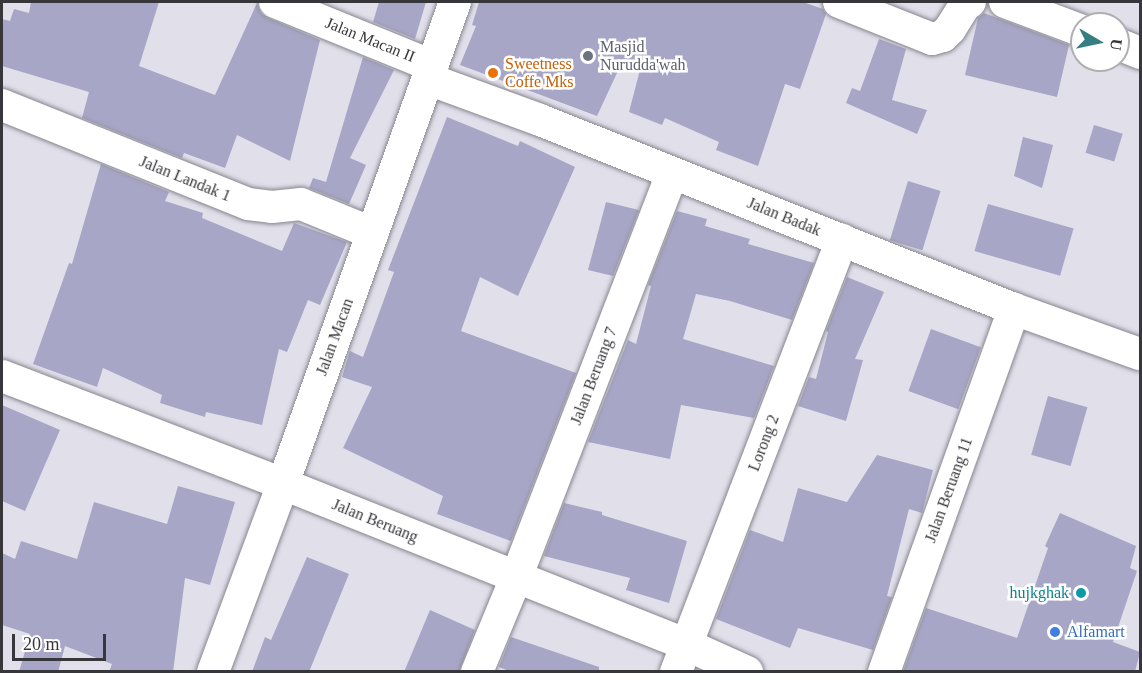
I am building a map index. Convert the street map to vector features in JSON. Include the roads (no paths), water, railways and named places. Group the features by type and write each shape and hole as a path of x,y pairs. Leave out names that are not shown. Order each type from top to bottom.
{"street":[{"name":"Jalan Macan II","path":"275,2 430,72"},
{"name":"Jalan Macan","path":"213,672 283,484 455,2"},
{"path":"839,2 932,39 943,36 966,3 970,2"},
{"path":"1005,2 1070,26"},
{"name":"Jalan Badak","path":"430,72 672,174 1014,309 1140,354"},
{"name":"Jalan Landak 1","path":"2,105 248,204 272,207 301,204 372,233"},
{"name":"Jalan Beruang 7","path":"477,672 516,578 672,174"},
{"name":"Lorong 2","path":"682,658 842,240"},
{"name":"Jalan Beruang 11","path":"884,672 1014,309"},
{"name":"Jalan Beruang","path":"2,376 283,484 516,578 682,658 747,672"}],"place":[{"name":"Masjid Nurudda'wah","path":"588,56"},
{"name":"Sweetness Coffe Mks","path":"493,73"},
{"name":"hujkghak","path":"1081,593"},
{"name":"Alfamart","path":"1055,632"}]}
